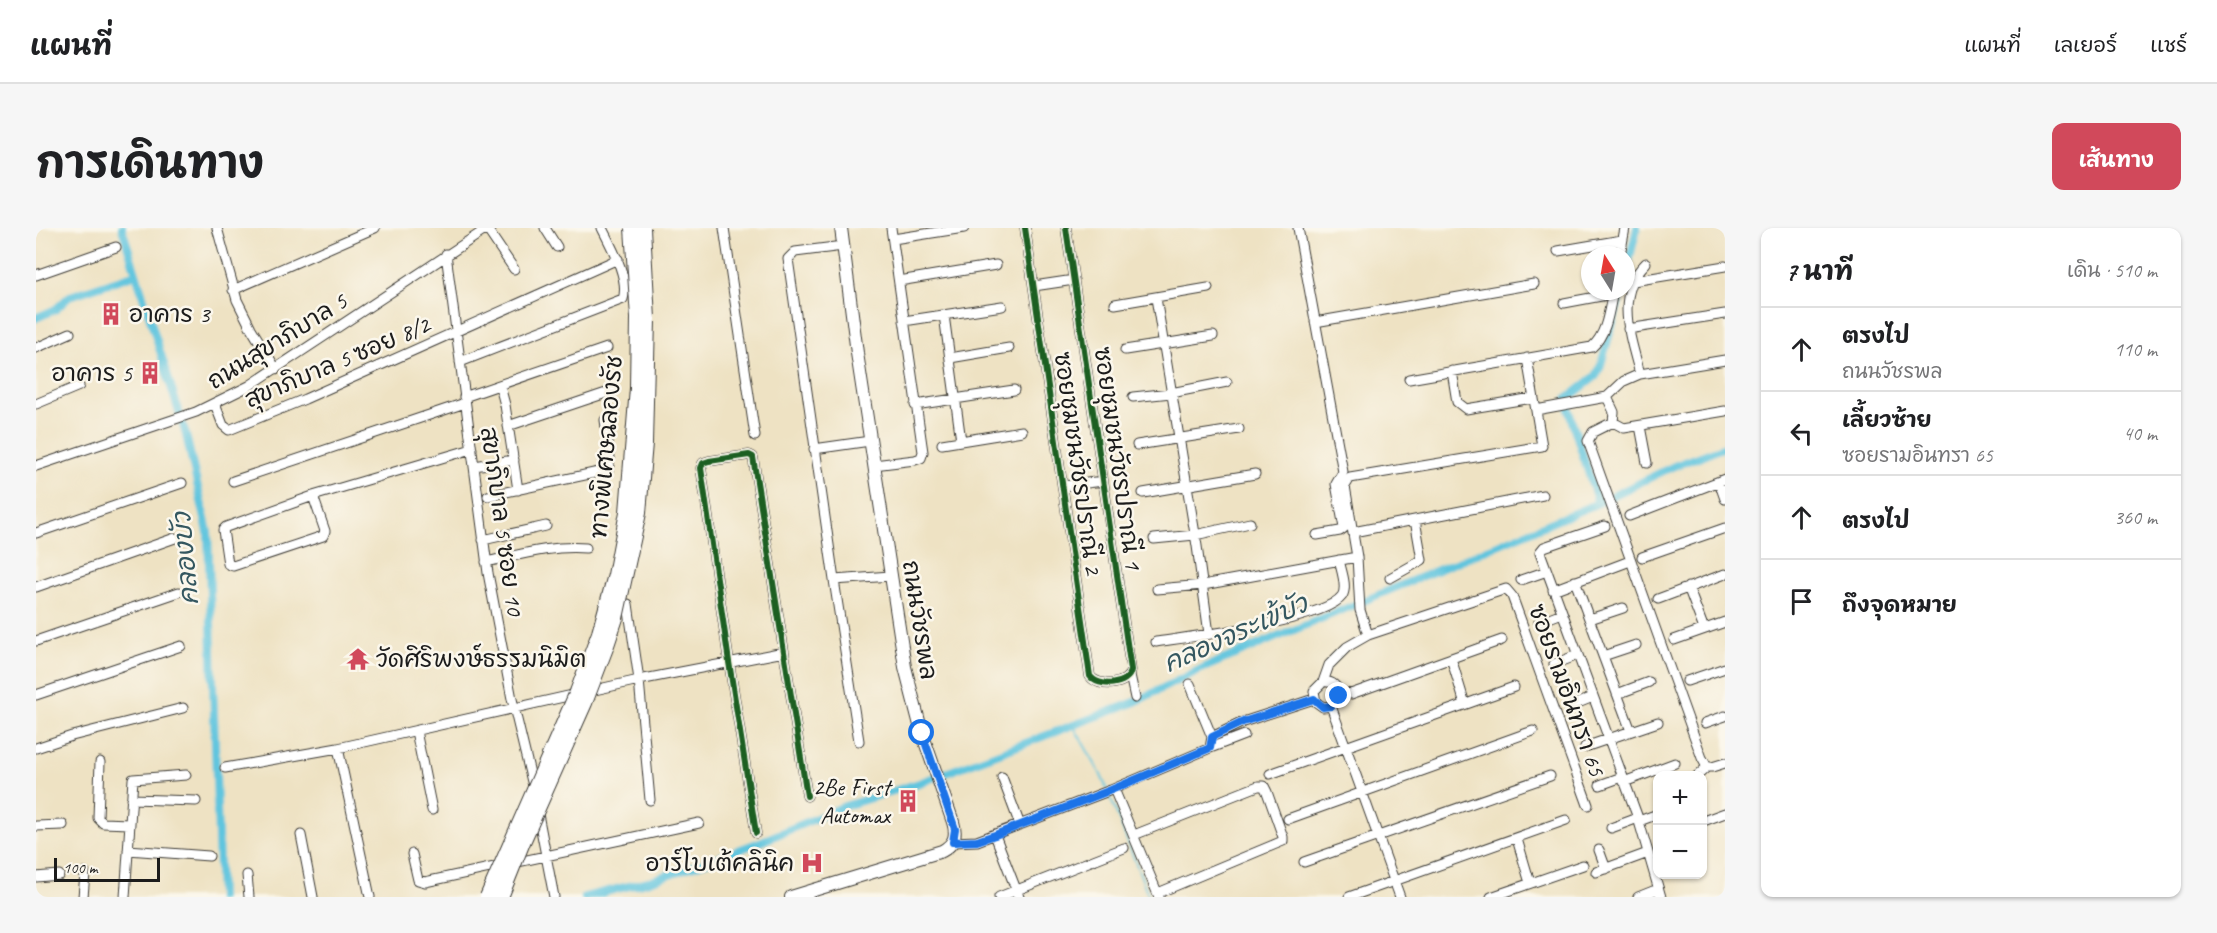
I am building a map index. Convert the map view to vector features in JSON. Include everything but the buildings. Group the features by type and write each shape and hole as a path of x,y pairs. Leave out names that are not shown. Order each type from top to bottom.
{"highway":[{"name":"ทางพิเศษฉลองรัช","path":"487,897 577,692 615,575 627,512 637,388 638,318 632,228"},
{"name":"ทางพิเศษฉลองรัช","path":"501,897 589,693 616,618 628,565 639,513 645,443 648,320 643,228"}],"main road":[{"name":"ถนนวัชรพล","path":"841,228 870,441 908,685 955,829 953,842"},
{"path":"791,897 824,893 942,851 953,842"}],"street":[{"path":"217,228 233,290 250,328 276,369"},
{"path":"233,290 375,228"},
{"path":"487,228 514,269"},
{"name":"ถนนสุขาภิบาล 5","path":"36,466 214,404 276,369 487,228"},
{"path":"545,228 557,247"},
{"path":"460,362 623,299 625,292 618,259 602,228"},
{"path":"724,228 755,436"},
{"path":"874,465 921,458 923,452 891,228"},
{"path":"893,238 964,228"},
{"name":"ซอยชุมชนวัชรปราณี 2","path":"1025,228 1090,676 1094,681 1102,684 1126,680 1130,675"},
{"name":"ซอยชุมชนวัชรปราณี 1","path":"1066,228 1135,698"},
{"path":"1298,228 1343,472 1336,484 1344,528 1340,531 1317,535"},
{"path":"1621,246 1625,228"},
{"path":"1558,251 1622,240"},
{"path":"843,246 795,252 788,260 858,741"},
{"path":"36,275 116,247"},
{"name":"สุขาภิบาล 5 ซอย 10","path":"446,254 495,616 531,774 554,897"},
{"path":"456,332 618,259"},
{"path":"1635,274 1646,263"},
{"path":"899,281 996,265"},
{"path":"1635,281 1725,266"},
{"path":"1034,285 1074,280"},
{"path":"1315,322 1534,284"},
{"path":"1115,304 1208,288"},
{"path":"1156,298 1209,634"},
{"path":"1564,303 1581,300"},
{"path":"1409,379 1592,347 1604,332 1611,300"},
{"path":"1629,300 1626,314 1628,329 1640,374"},
{"path":"904,321 1002,306"},
{"path":"1628,329 1725,314"},
{"path":"944,315 962,441"},
{"name":"สุขาภิบาล 5 ซอย 8/2","path":"214,404 223,425 229,430 456,332"},
{"path":"36,348 70,333"},
{"path":"1125,350 1213,336"},
{"path":"232,481 607,348"},
{"path":"950,358 1009,348"},
{"path":"1339,692 1338,700 1331,706 1323,707 1314,699 1314,691 1323,682 1329,665 1347,647 1368,635 1360,610 1357,557 1345,486 1350,478 1542,446 1538,410 1533,398 1527,358"},
{"path":"1538,410 1607,397 1624,381 1640,374 1725,360"},
{"path":"1452,371 1457,402 1466,409 1533,398"},
{"path":"1133,397 1171,393 1227,382"},
{"path":"36,404 79,386"},
{"path":"500,386 518,490"},
{"path":"508,426 615,390"},
{"path":"915,405 1014,390"},
{"path":"1607,397 1614,412 1613,422"},
{"path":"1613,422 1624,428 1725,411"},
{"path":"488,496 608,470 610,458 605,420"},
{"path":"1613,422 1593,432 1588,441 1702,758 1707,766"},
{"path":"1640,426 1647,463"},
{"path":"1137,445 1239,429"},
{"path":"942,444 1022,431"},
{"path":"814,449 870,441"},
{"path":"313,496 325,531 321,537 233,566 228,564 224,528 313,496 472,449"},
{"path":"756,833 701,468 703,462 709,460 749,455 753,457 807,796"},
{"path":"474,466 514,460"},
{"path":"1143,493 1255,474"},
{"path":"1629,516 1722,480 1725,500"},
{"path":"1063,486 1103,481"},
{"path":"36,533 182,483"},
{"path":"1353,532 1543,495"},
{"path":"1390,578 1422,560 1415,520"},
{"path":"1154,539 1195,535 1250,523"},
{"path":"483,540 546,526"},
{"path":"1605,526 1544,546 1540,552 1652,857 1659,893 1638,897"},
{"path":"1642,557 1725,528"},
{"path":"36,587 175,538"},
{"path":"486,562 552,548 586,548"},
{"path":"1157,589 1203,585 1357,557"},
{"path":"1156,642 1292,618 1337,601 1345,587 1339,560"},
{"path":"1553,590 1630,561"},
{"path":"1521,580 1547,571"},
{"path":"1658,599 1725,574"},
{"path":"834,580 891,576"},
{"path":"1575,581 1631,731"},
{"path":"1688,587 1704,629"},
{"name":"ซอยรามอินทรา 65","path":"1368,635 1506,589 1512,596 1588,805"},
{"path":"36,641 178,592"},
{"path":"628,604 639,680 650,800"},
{"path":"1590,619 1623,608"},
{"path":"1539,622 1562,613"},
{"path":"1674,640 1725,622"},
{"path":"1323,682 1331,682 1339,692 1351,694 1503,640"},
{"path":"1603,656 1636,645"},
{"path":"36,695 180,646"},
{"path":"225,768 338,748 639,680 784,652"},
{"path":"1554,664 1577,655"},
{"path":"1451,658 1465,704"},
{"path":"1687,681 1725,668"},
{"path":"1617,694 1648,682"},
{"path":"1190,684 1212,737 1210,748"},
{"path":"1270,774 1514,687"},
{"path":"1568,707 1593,697"},
{"path":"1212,737 1243,722 1314,699"},
{"path":"1331,706 1400,897"},
{"path":"36,748 72,736 183,708"},
{"path":"1705,723 1725,716"},
{"path":"1585,747 1658,722"},
{"path":"417,730 432,810"},
{"path":"1288,819 1533,731"},
{"path":"953,842 977,841 995,835 1110,791 1244,735"},
{"path":"338,748 370,897"},
{"path":"100,762 98,818 103,823 129,824"},
{"path":"1707,766 1712,767 1725,763"},
{"path":"1600,785 1675,764"},
{"path":"1702,771 1707,766"},
{"path":"125,897 131,783 135,778 186,775"},
{"path":"1304,862 1550,776"},
{"path":"1002,777 1020,825"},
{"path":"1110,791 1134,835 1158,895 1283,841 1264,786 1258,786 1134,835"},
{"path":"131,799 196,801"},
{"path":"1707,820 1725,813"},
{"path":"1611,828 1653,815"},
{"path":"1349,897 1566,820"},
{"path":"412,854 418,880 425,882 699,823"},
{"path":"36,826 63,825"},
{"path":"301,835 313,897"},
{"path":"995,835 1018,894"},
{"path":"1517,839 1530,883"},
{"path":"999,897 1018,894 1124,848"},
{"path":"128,850 209,856"},
{"path":"1599,850 1606,868"},
{"path":"1596,872 1652,857"},
{"path":"1491,897 1583,865"},
{"path":"83,897 85,873"},
{"path":"36,877 59,875"},
{"path":"247,875 249,897"}],"waterway":[{"name":"คลองบัว","path":"122,228 186,435 208,532 220,897"},
{"path":"1633,246 1637,228"},
{"path":"36,318 56,309 70,296 136,274"},
{"path":"1598,503 1567,399 1596,376 1619,300"},
{"name":"คลองจระเข้บัว","path":"585,897 649,881 717,858 845,806 919,783 1135,702 1201,669 1598,503 1674,466 1725,447"},
{"path":"1073,725 1107,789"},
{"path":"1109,794 1149,897"}],"cycle path":[{"path":"1025,228 1090,676 1094,680 1113,684 1125,679 1131,670 1066,228"},
{"path":"756,833 701,468 703,463 709,461 749,455 753,457 807,796"}],"place":[{"name":"อาคาร 3","path":"111,314"},
{"name":"อาคาร 5","path":"150,373"},
{"name":"วัดศิริพงษ์ธรรมนิมิต","path":"358,659"},
{"name":"2Be First Automax","path":"908,801"},
{"name":"อาร์โบเต้คลินิค","path":"812,863"}],"route":[{"path":"922,733 955,829 956,836 953,842 977,841 1104,793 1210,748 1212,737 1243,722 1314,699 1323,707 1331,706 1335,704 1339,696"}]}
